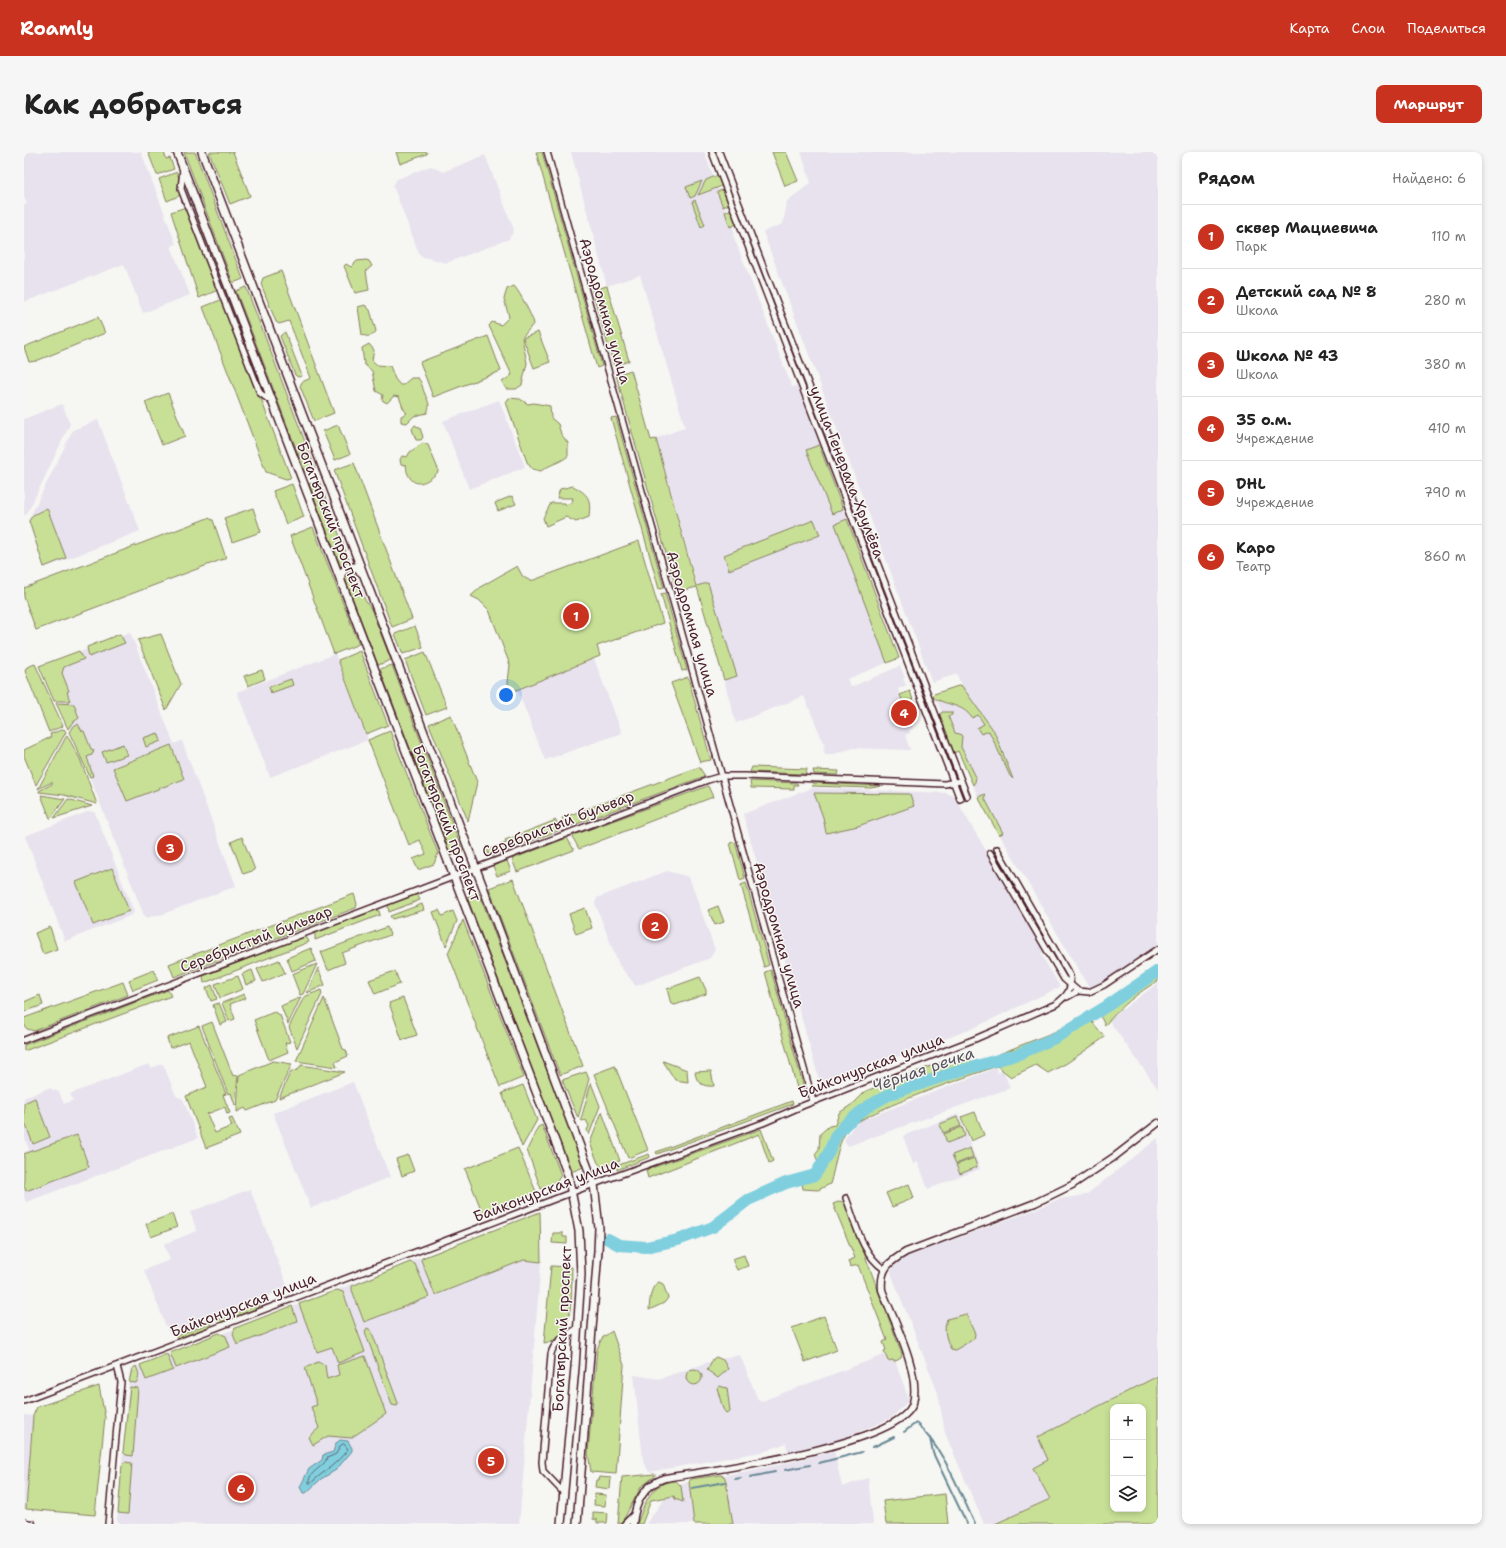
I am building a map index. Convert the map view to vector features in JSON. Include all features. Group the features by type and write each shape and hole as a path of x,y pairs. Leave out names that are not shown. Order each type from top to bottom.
{"main road":[{"name":"Богатырский проспект","path":"177,152 566,1168 579,1231 581,1253 578,1328 561,1524"},
{"name":"Богатырский проспект","path":"202,152 476,868 594,1184 598,1228 598,1251 577,1524"},
{"path":"342,585 341,574 347,567 355,567 364,576"}],"street":[{"name":"Аэродромная улица","path":"548,152 813,1101"},
{"name":"улица Генерала Хрулёва","path":"712,152 960,799"},
{"name":"улица Генерала Хрулёва","path":"719,152 966,796"},
{"name":"Серебристый бульвар","path":"24,1040 693,785 722,776 953,783 960,781"},
{"path":"997,848 1070,976 1070,987 1067,997"},
{"path":"990,853 1070,987 1078,991 1089,992 1104,985 1158,949"},
{"name":"Байконурская улица","path":"24,1402 594,1184 763,1123 813,1101 1014,1024 1078,991"},
{"path":"633,1524 634,1516 641,1496 648,1486 656,1481 665,1478 778,1460 811,1452 881,1428 896,1421 909,1411 915,1396 913,1375 909,1360 882,1290 881,1280 884,1270 897,1257 906,1252 1035,1203 1072,1185 1114,1157 1158,1123"},
{"path":"846,1198 867,1254 884,1270"},
{"path":"564,1493 543,1471 542,1462 551,1354 552,1348 558,1341 578,1328"},
{"path":"108,1524 121,1382 117,1366"},
{"path":"625,1524 634,1516"},
{"path":"24,1523 32,1524"}],"shaded area":[{"path":"24,152 141,152 176,244 171,246 190,295 143,313 124,264 24,302 24,205 27,204 24,197"},
{"path":"571,152 704,152 735,233 733,235 792,387 797,386 899,658 847,679 851,687 900,666 906,685 898,689 913,728 909,730 910,733 905,735 910,750 853,748 834,754 825,754 823,746 825,746 804,696 736,723 656,439 685,427 640,275 607,286"},
{"path":"801,152 1158,152 1158,946 1099,985 1089,988 978,797 936,699 933,697 934,694 961,685 957,674 932,682 763,232 783,224 787,201 811,183"},
{"path":"485,155 514,230 509,239 446,263 420,256 393,186 397,179 431,166 443,172"},
{"path":"499,400 525,467 469,489 443,421"},
{"path":"62,404 70,424 27,514 24,515 24,419"},
{"path":"98,420 140,531 44,568 28,521 73,430"},
{"path":"130,632 174,744 182,741 236,886 163,914 145,918 46,665"},
{"path":"335,654 368,740 270,777 237,692"},
{"path":"594,659 622,733 545,760 517,689"},
{"path":"812,788 946,793 954,796 1045,952 1041,954 1060,987 971,1029 821,1086 743,814"},
{"path":"90,811 95,813 134,912 132,915 65,941 25,836"},
{"path":"667,871 689,877 715,950 710,958 636,986 619,965 595,903 597,898"},
{"path":"1158,983 1158,1089 1110,1022 1114,1016"},
{"path":"149,1064 151,1068 163,1064 176,1096 183,1099 198,1138 26,1202 24,1197 24,1152 29,1150 24,1136 24,1098 49,1088 59,1092 64,1104 73,1100 70,1094"},
{"path":"996,1068 998,1073 1003,1070 1010,1088 848,1146 844,1140 853,1127 862,1120"},
{"path":"353,1082 390,1177 311,1208 273,1113"},
{"path":"958,1114 980,1169 928,1189 918,1162 913,1164 903,1136"},
{"path":"1158,1138 1158,1376 1038,1437 1049,1460 1033,1468 1050,1499 995,1524 984,1524 945,1433 938,1393 891,1273 893,1267 908,1256 1037,1209 1059,1199 1086,1195"},
{"path":"250,1189 288,1288 169,1334 144,1270 170,1260 164,1244 197,1231 190,1212"},
{"path":"540,1212 541,1262 519,1524 121,1524 117,1520 130,1369"},
{"path":"892,1352 909,1400 891,1418 845,1438 788,1452 786,1443 766,1451 649,1472 643,1460 634,1375 659,1379 712,1361 740,1355 758,1400 762,1401"},
{"path":"24,1415 33,1416 26,1509 24,1509"},
{"path":"834,1451 842,1487 868,1478 873,1524 646,1524 674,1485 783,1464"}],"green space":[{"path":"148,152 164,152 166,159 170,158 174,169 157,175"},
{"path":"184,152 195,152 243,279 233,283"},
{"path":"209,152 233,152 250,196 230,204"},
{"path":"396,152 427,152 427,154 400,164"},
{"path":"536,152 542,152 602,366 597,368"},
{"path":"772,152 786,152 798,181 785,186"},
{"path":"177,172 180,181 181,195 167,201 159,179"},
{"path":"718,175 722,186 698,195 706,180"},
{"path":"702,181 695,196 690,198 686,187"},
{"path":"724,189 729,204 723,207 717,192"},
{"path":"695,200 705,225 701,227 692,202"},
{"path":"186,207 218,290 199,298 171,212"},
{"path":"732,209 737,224 730,227 725,212"},
{"path":"357,261 369,261 372,266 366,271 369,290 355,293 344,266 346,264 351,267"},
{"path":"281,271 334,413 314,421 300,386 302,382 311,378 289,321 279,324 276,322 261,284 263,278"},
{"path":"514,286 528,309 534,323 522,338 527,363 522,385 516,389 506,389 502,382 512,375 489,326 492,322 501,325 509,317 504,299 507,289"},
{"path":"607,286 629,361 614,366 592,290"},
{"path":"246,287 315,468 305,472 236,291"},
{"path":"223,299 291,478 286,479 266,472 203,307"},
{"path":"365,305 370,310 376,331 370,336 362,335 358,307"},
{"path":"98,317 105,333 36,361 29,362 24,347"},
{"path":"285,332 302,376 298,377 295,375 280,336"},
{"path":"538,332 550,362 534,368 523,338"},
{"path":"488,336 501,371 433,397 420,362"},
{"path":"369,344 374,350 372,360 377,365 390,366 395,379 400,385 403,385 411,378 418,378 422,384 429,403 427,413 414,416 407,423 401,422 401,416 407,413 404,410 399,397 394,396 387,403 382,400 383,395 376,391 372,371 364,364 362,348"},
{"path":"631,370 651,440 656,439 696,586 708,583 737,676 724,680 697,587 677,592 616,375"},
{"path":"168,393 185,436 162,445 145,402"},
{"path":"509,398 520,399 528,404 534,403 550,406 551,418 558,424 561,434 568,443 568,456 541,471 532,469 527,462 506,402"},
{"path":"616,417 664,588 659,589 611,418"},
{"path":"338,425 350,454 335,460 323,431"},
{"path":"415,425 420,428 423,437 421,440 416,440 412,429"},
{"path":"423,443 428,445 438,472 427,481 418,483 411,479 407,472 406,465 401,464 400,460 402,456 407,457 410,452"},
{"path":"819,445 843,509 832,514 806,450"},
{"path":"354,463 412,619 392,627 334,470"},
{"path":"319,481 350,563 343,565 341,568 309,484"},
{"path":"292,484 304,517 286,524 273,491"},
{"path":"573,486 583,492 588,498 590,505 589,517 576,522 566,517 546,526 543,518 551,503 565,503 566,505 572,502 573,498 557,498 560,489"},
{"path":"512,496 516,504 498,511 495,503"},
{"path":"47,508 66,558 44,567 29,521 33,515"},
{"path":"253,508 261,532 232,542 224,518"},
{"path":"208,518 213,520 226,558 36,630 24,597 24,588"},
{"path":"847,519 899,658 887,663 835,524"},
{"path":"814,520 820,535 729,570 724,555"},
{"path":"313,527 359,644 334,654 290,536"},
{"path":"639,541 663,623 597,646 600,656 509,693 508,682 510,665 489,610 479,600 471,596 482,586 517,566 523,577 531,581"},
{"path":"348,571 354,573 365,600 371,609 391,660 378,665 344,576"},
{"path":"665,593 687,670 682,671 661,594"},
{"path":"415,626 423,647 403,654 395,634"},
{"path":"120,634 125,643 89,657 87,647"},
{"path":"161,634 181,684 166,710 138,640"},
{"path":"79,651 84,659 64,667 62,673 69,691 67,692 70,701 54,701 39,666"},
{"path":"360,651 388,725 366,734 338,660"},
{"path":"425,652 447,707 426,715 405,660"},
{"path":"35,664 63,726 49,732 25,671 27,667"},
{"path":"392,665 463,852 451,856 380,669"},
{"path":"262,670 265,679 248,686 244,676"},
{"path":"688,677 711,760 700,762 671,683"},
{"path":"291,679 293,685 271,693 269,687"},
{"path":"961,685 994,731 1013,779 1010,776 989,731 981,734 977,728 984,724 978,715 972,718 968,713 959,707 933,697 934,694"},
{"path":"910,691 914,703 905,707 900,695"},
{"path":"56,703 74,704 79,718 72,723 68,729"},
{"path":"942,712 952,712 952,715 948,716 955,733 962,736 961,747 976,777 973,785 958,751 954,753 940,715"},
{"path":"451,715 477,782 468,821 429,724"},
{"path":"78,724 82,731 84,731 91,749 94,750 92,755 87,757 93,776 90,777 69,732 73,726"},
{"path":"64,729 66,732 36,785 24,756 24,750 51,737 50,734"},
{"path":"390,731 438,853 434,864 418,870 413,859 426,854 420,840 409,845 368,740"},
{"path":"158,733 161,741 146,747 143,738"},
{"path":"67,735 80,759 97,804 64,795 39,792 52,784 52,782 38,789"},
{"path":"123,744 127,755 106,762 102,752"},
{"path":"171,745 184,779 127,801 113,768"},
{"path":"699,767 705,776 566,828 562,818"},
{"path":"752,767 807,769 806,774 750,772"},
{"path":"813,770 839,771 838,775 814,774"},
{"path":"750,781 797,783 798,785 794,785 794,789 751,788"},
{"path":"813,783 881,786 871,788 812,786"},
{"path":"708,786 713,797 579,849 573,838 574,835"},
{"path":"814,793 910,794 914,806 858,826 826,833 823,817"},
{"path":"985,794 986,795 984,797 1003,833 999,835 978,797"},
{"path":"41,795 65,799 51,818 50,818"},
{"path":"68,799 92,806 54,818"},
{"path":"556,820 560,830 490,857 487,850 506,843 505,840"},
{"path":"242,837 255,870 243,874 231,842"},
{"path":"567,838 574,850 517,872 512,859"},
{"path":"735,842 745,878 740,880 730,843"},
{"path":"507,861 511,871 497,876 493,866"},
{"path":"112,868 129,911 93,925 76,882"},
{"path":"513,879 583,1066 560,1075 489,888"},
{"path":"746,883 769,965 764,967 741,885"},
{"path":"479,893 584,1167 571,1172 467,897"},
{"path":"354,894 357,904 356,908 174,977 169,964"},
{"path":"417,894 420,900 389,912 389,904"},
{"path":"422,904 424,910 392,919 390,916"},
{"path":"718,906 724,922 715,925 708,910"},
{"path":"585,908 592,928 576,934 569,914"},
{"path":"376,910 379,911 380,915 315,940 315,933"},
{"path":"439,910 442,916 453,911 457,921 446,946 433,912"},
{"path":"463,920 524,1077 500,1087 448,953"},
{"path":"50,927 57,949 43,954 35,933"},
{"path":"387,927 390,935 342,953 345,963 328,970 321,952"},
{"path":"304,937 307,938 309,942 204,983 203,976"},
{"path":"311,948 316,961 292,971 287,958"},
{"path":"279,960 285,973 263,982 257,969"},
{"path":"317,964 303,994 300,995 292,974"},
{"path":"318,968 325,985 307,993"},
{"path":"154,970 158,980 133,990 129,980"},
{"path":"252,970 256,981 246,985 242,974"},
{"path":"771,970 804,1088 797,1088 765,972"},
{"path":"395,971 400,984 375,994 369,980"},
{"path":"1158,973 1158,981 1143,990 1117,1012 1105,1025 1099,1014"},
{"path":"238,976 243,989 220,998 215,984"},
{"path":"700,977 706,990 706,994 675,1005 671,1004 667,989"},
{"path":"123,982 128,995 34,1031 27,1029 24,1024 24,1018"},
{"path":"212,985 217,999 211,1001 206,988"},
{"path":"168,990 171,996 24,1051 24,1045"},
{"path":"321,990 322,994 297,1048 289,1027 304,997"},
{"path":"244,994 246,998 230,1004 235,1019 229,1021 222,1003"},
{"path":"40,995 43,1005 24,1012 24,1002"},
{"path":"301,997 288,1024 281,1006"},
{"path":"324,998 343,1049 346,1050 348,1056 335,1062 337,1067 296,1061"},
{"path":"403,998 417,1035 402,1040 389,1003"},
{"path":"219,1003 227,1022 220,1025 213,1005"},
{"path":"274,1012 280,1015 290,1042 285,1043 288,1052 269,1060 254,1020"},
{"path":"1086,1015 1105,1037 1067,1063 1048,1073 1036,1065 1011,1077 997,1066 940,1086 891,1105 870,1115 855,1124 843,1137 838,1150 830,1184 818,1190 803,1189 801,1178 804,1175 814,1172 818,1162 815,1154 819,1149 820,1134 829,1126 835,1125 839,1113 854,1103 866,1091 965,1053 974,1064 1054,1032"},
{"path":"212,1022 233,1076 238,1075 235,1105 231,1093 228,1094 202,1026"},
{"path":"199,1026 226,1094 223,1095 230,1113 227,1114 225,1107 207,1114 215,1133 232,1126 229,1119 232,1118 240,1135 206,1148 186,1096 207,1087 189,1041 170,1048 167,1038"},
{"path":"273,1061 292,1064 275,1100 247,1111 245,1108 237,1112 239,1075"},
{"path":"663,1061 687,1070 688,1082 675,1080"},
{"path":"301,1065 345,1072 279,1098 290,1073 299,1069"},
{"path":"615,1066 648,1150 628,1158 594,1074"},
{"path":"711,1071 714,1086 701,1084 697,1079 695,1072"},
{"path":"586,1072 589,1079 578,1118 562,1080"},
{"path":"591,1083 600,1106 589,1135 587,1130 589,1126 586,1120 582,1121 581,1119"},
{"path":"523,1085 537,1120 522,1147 502,1093"},
{"path":"35,1098 50,1137 33,1144 24,1120 24,1103"},
{"path":"792,1101 793,1104 657,1154 656,1152"},
{"path":"602,1112 620,1161 602,1167 598,1163 590,1143"},
{"path":"975,1112 984,1135 971,1141 961,1117"},
{"path":"957,1117 961,1126 943,1133 940,1124"},
{"path":"542,1125 561,1175 556,1183 541,1189 527,1150 538,1127"},
{"path":"962,1127 965,1136 947,1143 944,1134"},
{"path":"761,1129 773,1161 769,1163 759,1134 648,1178 646,1170"},
{"path":"77,1135 89,1167 26,1191 24,1185 24,1154"},
{"path":"518,1148 537,1194 483,1214 465,1169"},
{"path":"970,1148 973,1157 956,1164 952,1155"},
{"path":"649,1154 650,1157 617,1170 616,1166"},
{"path":"408,1155 414,1171 402,1176 396,1159"},
{"path":"974,1158 977,1167 960,1174 956,1165"},
{"path":"909,1184 914,1198 892,1207 886,1193"},
{"path":"841,1201 846,1205 902,1354 901,1358 894,1362 893,1360 888,1361 884,1351 886,1350 883,1342 887,1340 858,1265 850,1267 848,1261 855,1258 833,1204"},
{"path":"540,1212 541,1262 524,1260 435,1295 421,1260 422,1258"},
{"path":"172,1214 177,1227 151,1237 146,1224"},
{"path":"553,1233 563,1233 563,1237 567,1237 567,1244 552,1243"},
{"path":"744,1255 748,1266 737,1270 732,1259"},
{"path":"410,1262 415,1264 429,1297 364,1322 352,1290 352,1286"},
{"path":"551,1266 572,1267 570,1312 567,1324 562,1333 554,1340 544,1343"},
{"path":"659,1282 663,1284 668,1298 664,1303 649,1310 652,1290"},
{"path":"337,1290 343,1292 365,1352 338,1363 332,1347 317,1352 299,1304"},
{"path":"259,1304 260,1307 219,1323 217,1320"},
{"path":"292,1306 297,1321 237,1345 233,1334 235,1328"},
{"path":"966,1314 975,1334 974,1339 955,1350 951,1349 945,1327 947,1319"},
{"path":"824,1316 837,1350 805,1362 792,1328"},
{"path":"210,1323 211,1326 177,1339 176,1336"},
{"path":"367,1328 371,1330 398,1403 397,1406 392,1405 365,1332"},
{"path":"612,1331 624,1365 616,1474 591,1472 588,1453 597,1349 602,1338"},
{"path":"219,1333 226,1336 230,1347 176,1368 170,1353"},
{"path":"167,1354 173,1370 146,1380 140,1365"},
{"path":"365,1356 386,1414 351,1438 328,1436 313,1445 309,1437 319,1428 311,1407 317,1405 305,1368 318,1362 325,1365 327,1379 339,1375 337,1365"},
{"path":"716,1357 723,1360 728,1369 718,1378 707,1370 713,1359"},
{"path":"136,1366 139,1374 137,1381 136,1383 129,1382 132,1369"},
{"path":"691,1369 697,1369 702,1374 700,1383 697,1385 691,1385 686,1380 686,1374"},
{"path":"1158,1376 1158,1524 995,1524 1050,1499 1033,1468 1048,1460 1038,1437"},
{"path":"99,1386 105,1417 95,1515 26,1509 33,1416 37,1407"},
{"path":"719,1386 727,1388 730,1411 726,1413 723,1409 717,1388"},
{"path":"130,1387 138,1388 133,1456 126,1455 123,1452"},
{"path":"125,1462 132,1463 128,1514 118,1513 122,1465"},
{"path":"655,1474 655,1476 641,1487 621,1524 618,1524 622,1477"},
{"path":"720,1475 724,1476 726,1481 733,1524 694,1524 689,1482 691,1479"},
{"path":"600,1477 611,1478 610,1489 595,1487 596,1480 599,1480"},
{"path":"676,1481 681,1486 683,1502 675,1499 674,1496 651,1500 642,1524 637,1524 646,1502 654,1490 667,1482"},
{"path":"595,1494 606,1495 605,1506 594,1505"},
{"path":"945,1494 948,1524 886,1524 883,1501"},
{"path":"593,1512 608,1513 607,1523 597,1523 597,1520 593,1519"}],"water":[{"path":"340,1440 348,1441 352,1451 336,1470 321,1479 306,1493 303,1493 300,1487 309,1469 322,1460 323,1455 333,1452 336,1443"}],"waterway":[{"name":"Чёрная речка","path":"608,1239 619,1245 646,1247 678,1240 713,1227 748,1200 786,1183 815,1175 829,1152 836,1135 846,1124 867,1107 890,1094 959,1071 1019,1054 1057,1037 1107,1006 1158,971"},
{"path":"904,1432 916,1423 926,1434 950,1470 975,1524"},
{"path":"873,1447 894,1437"},
{"path":"930,1438 933,1453 967,1524"},
{"path":"819,1463 862,1452"},
{"path":"785,1470 810,1465"},
{"path":"750,1477 775,1472"},
{"path":"735,1479 741,1478"},
{"path":"692,1488 725,1482"}],"place":[{"name":"сквер Мациевича","path":"576,616"},
{"name":"35 о.м.","path":"904,713"},
{"name":"Школа № 43","path":"170,848"},
{"name":"Детский сад № 8","path":"655,926"},
{"name":"DHL","path":"491,1461"},
{"name":"Каро","path":"241,1488"}]}
